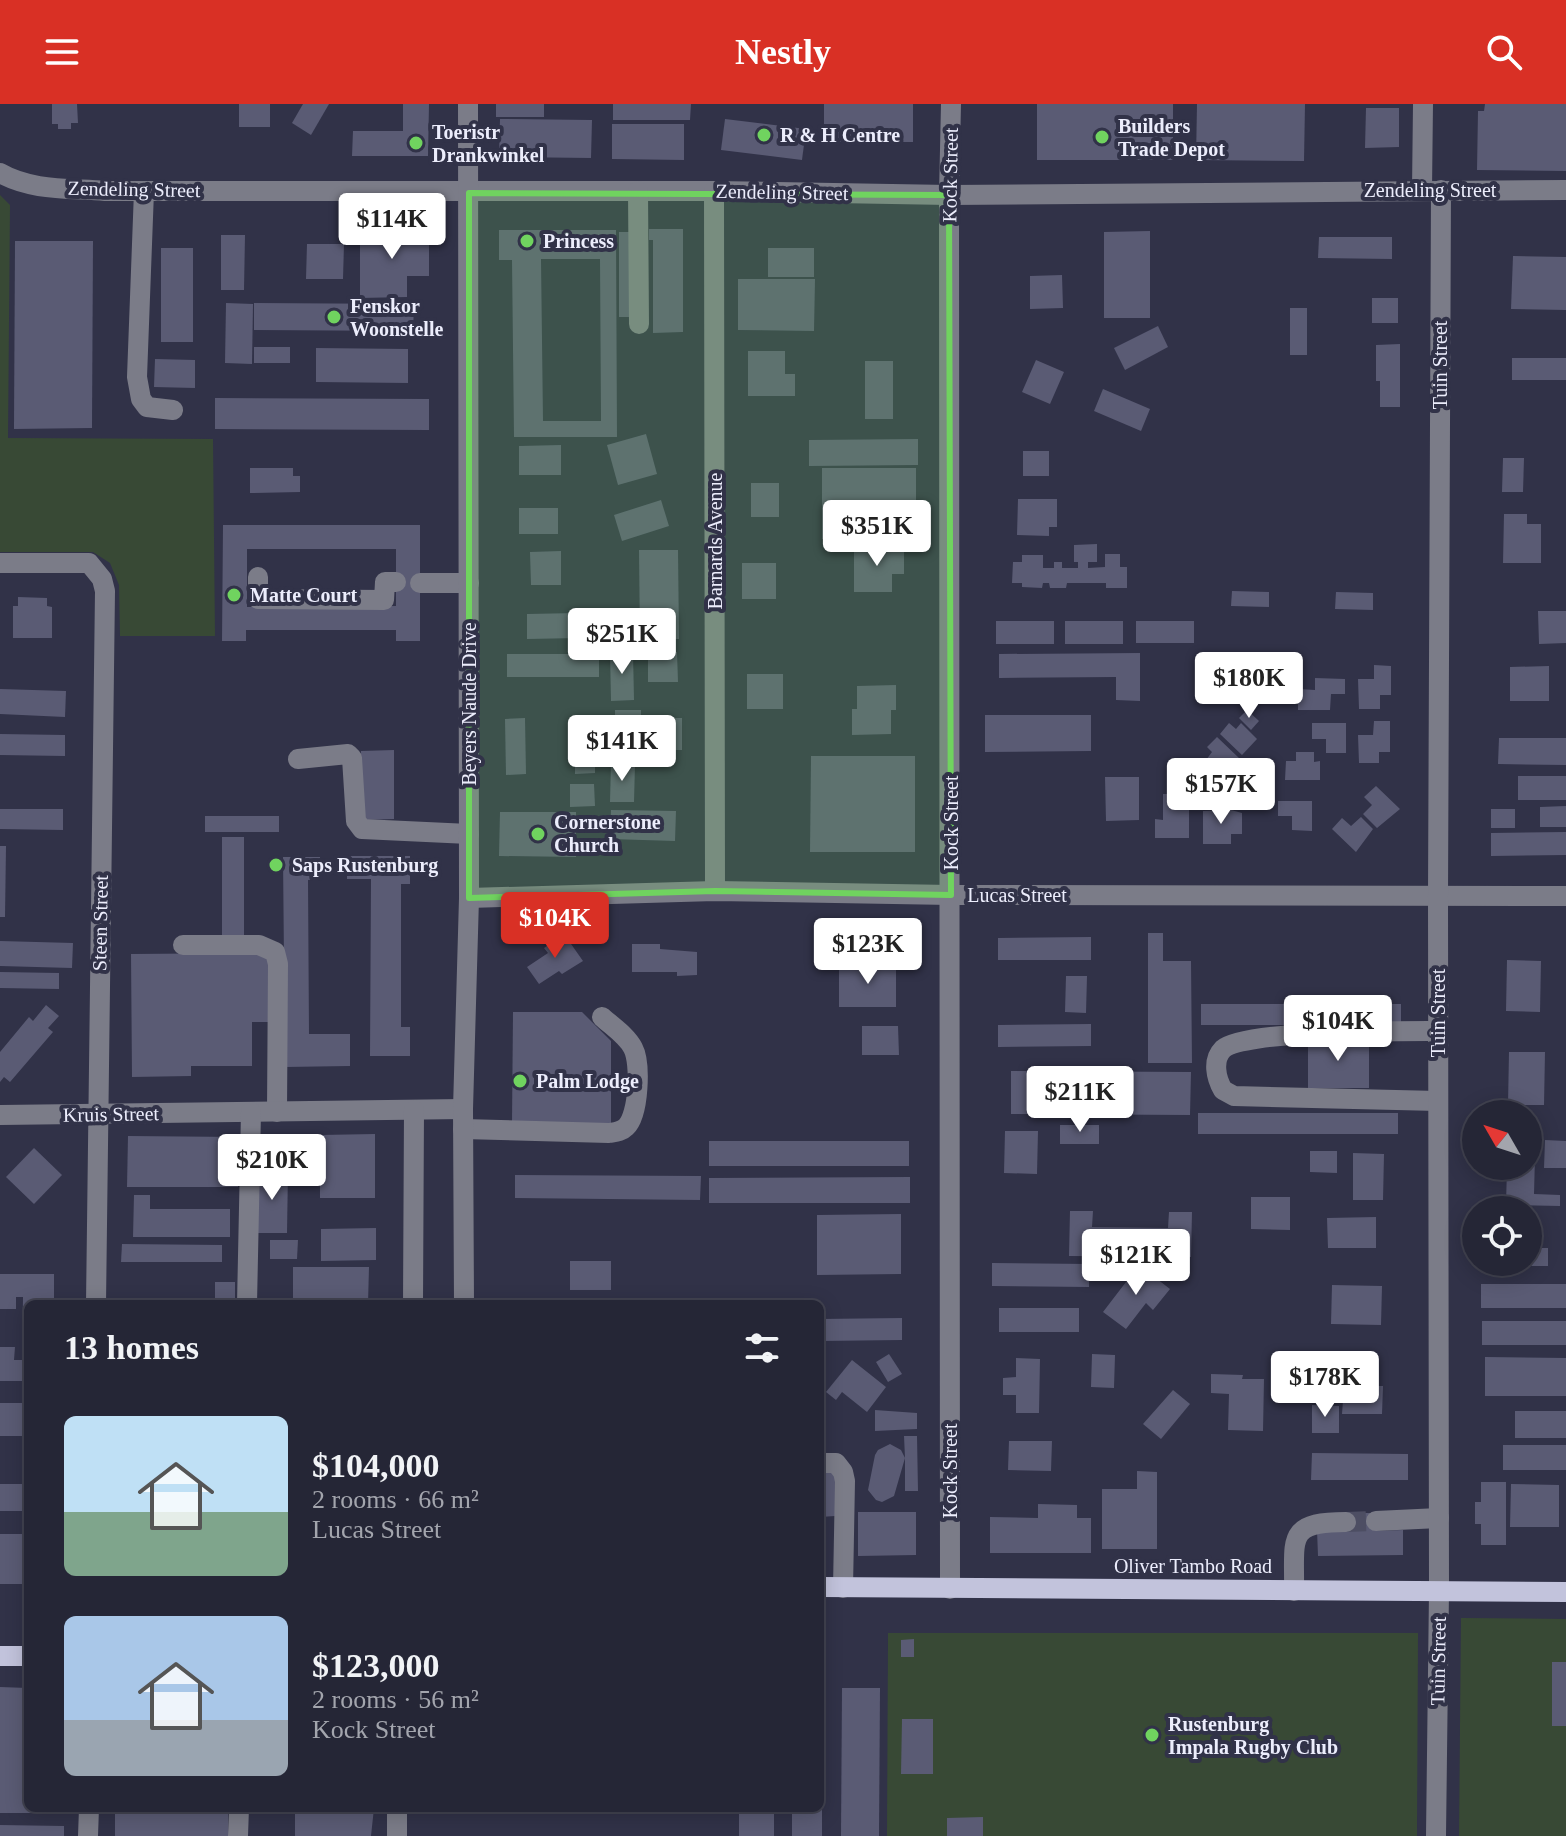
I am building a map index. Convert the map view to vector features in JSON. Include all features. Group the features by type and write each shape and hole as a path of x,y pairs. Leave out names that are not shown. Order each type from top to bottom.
{"main road":[{"name":"Oliver Tambo Road","path":"824,1587 1566,1592"},
{"path":"0,1656 24,1656"}],"street":[{"name":"Beyers Naude Drive","path":"464,1300 463,1119 469,898 468,104"},
{"name":"Kock Street","path":"950,1589 951,104"},
{"name":"Tuin Street","path":"1423,104 1431,190 1438,897 1439,1591 1436,1836"},
{"name":"Zendeling Street","path":"0,173 40,187 144,191 714,191 949,195 1566,190"},
{"path":"144,191 137,377 141,399 147,407 173,410"},
{"path":"638,191 639,324"},
{"name":"Barnards Avenue","path":"714,191 715,891"},
{"name":"Steen Street","path":"0,563 89,563 96,569 105,591 96,1300"},
{"path":"258,577 258,599 384,600 385,582 396,582"},
{"path":"420,583 469,583"},
{"path":"298,759 348,754 352,758 354,808 356,821 362,829 469,834"},
{"name":"Lucas Street","path":"469,898 715,891 951,895 1566,896"},
{"path":"183,945 259,945 275,952 278,964 277,1112"},
{"name":"Kruis Street","path":"0,1115 414,1110 463,1119 620,1132 628,1126 637,1097 637,1056 625,1037 602,1017"},
{"path":"1438,1031 1345,1032 1254,1039 1223,1049 1216,1068 1223,1090 1234,1096 1438,1101"},
{"path":"413,1300 414,1110"},
{"path":"247,1300 251,1112"},
{"path":"824,1463 836,1463 845,1481 843,1588"},
{"path":"1376,1521 1439,1518"},
{"path":"1294,1591 1295,1543 1305,1526 1346,1522"},
{"path":"88,1836 89,1812"},
{"path":"238,1836 239,1812"},
{"path":"397,1812 397,1836"}],"highlighted area":[{"path":"469,193 949,195 951,895 715,891 469,898"}],"green space":[{"path":"0,195 10,205 8,438 213,439 215,636 120,636 119,585 110,563 93,552 0,552"},
{"path":"1461,1618 1566,1619 1566,1836 1459,1836"},
{"name":"Rustenburg Impala Rugby Club","path":"888,1633 1418,1633 1417,1836 887,1836"}],"building":[{"path":"52,104 77,104 78,123 71,123 71,129 58,129 58,124 52,124"},
{"path":"239,104 270,104 270,127 239,127"},
{"path":"303,104 329,104 311,135 292,123"},
{"path":"403,104 429,104 428,156 352,156 353,131 403,131"},
{"path":"496,104 544,104 544,117 496,117"},
{"path":"613,104 691,104 690,120 613,120"},
{"path":"824,104 913,104 913,142 824,142"},
{"path":"1037,104 1173,104 1173,160 1037,160"},
{"path":"1197,104 1305,104 1304,161 1196,160"},
{"path":"1485,104 1566,104 1566,171 1477,170 1478,111 1484,111"},
{"path":"1366,108 1399,108 1399,147 1365,148"},
{"path":"500,119 592,120 591,158 499,157"},
{"path":"725,119 806,129 802,160 721,150"},
{"path":"612,124 684,124 684,160 612,159"},
{"path":"360,229 429,229 429,276 407,276 407,297 360,298"},
{"path":"649,229 683,229 683,332 653,333 653,240 649,240"},
{"path":"499,230 616,230 617,437 514,437 512,260 499,260","holes":["541,259 600,259 601,421 543,421"]},
{"path":"1150,231 1150,318 1104,318 1104,232"},
{"path":"619,232 631,232 632,317 619,317"},
{"path":"221,235 245,235 244,290 221,290"},
{"path":"1319,237 1392,237 1392,259 1318,258"},
{"path":"15,241 93,241 92,428 14,429"},
{"path":"307,244 344,244 343,279 306,279"},
{"path":"161,248 193,248 193,342 161,342"},
{"path":"768,248 814,248 814,277 768,277"},
{"path":"1513,256 1566,257 1566,310 1511,309"},
{"path":"1062,275 1063,308 1030,309 1030,276"},
{"path":"738,279 815,279 814,331 738,330"},
{"path":"1372,298 1398,298 1398,323 1372,323"},
{"path":"226,303 253,304 252,364 225,363"},
{"name":"Fenskor Woonstelle","path":"254,303 414,304 413,331 254,330"},
{"path":"1290,308 1307,308 1307,355 1290,355"},
{"path":"1158,326 1168,347 1125,370 1114,348"},
{"path":"1400,344 1400,407 1380,407 1376,345"},
{"path":"254,347 290,347 290,363 254,363"},
{"path":"316,348 408,349 408,383 316,382"},
{"path":"748,351 785,351 785,374 795,374 795,396 748,396"},
{"path":"1512,358 1566,358 1566,380 1512,380"},
{"path":"155,359 195,360 195,388 154,387"},
{"path":"1036,360 1064,372 1050,404 1022,392"},
{"path":"865,361 893,361 893,419 865,419"},
{"path":"1103,389 1150,409 1141,431 1094,411"},
{"path":"215,398 429,399 429,430 215,429"},
{"path":"646,434 657,474 618,485 607,445"},
{"path":"918,439 918,465 809,466 809,440"},
{"path":"561,445 561,475 519,475 519,446"},
{"path":"1023,451 1049,451 1049,476 1023,476"},
{"path":"1503,458 1524,458 1523,492 1502,492"},
{"path":"250,468 293,468 293,476 300,476 300,492 250,493"},
{"path":"822,468 916,468 916,539 822,539"},
{"path":"751,483 779,483 779,517 751,517"},
{"path":"1018,499 1057,499 1057,527 1049,527 1049,536 1017,535"},
{"path":"661,500 669,526 622,541 614,515"},
{"path":"519,508 558,508 558,534 519,534"},
{"path":"1504,514 1527,514 1527,524 1541,524 1541,563 1503,563"},
{"name":"Matte Court","path":"223,525 420,525 420,641 396,641 396,630 246,630 246,641 222,641","holes":["247,549 396,549 396,606 247,607"]},
{"path":"1097,544 1097,562 1088,562 1088,568 1105,567 1105,554 1120,554 1120,567 1127,567 1127,588 1106,588 1106,583 1067,583 1066,588 1050,588 1049,583 1043,583 1042,588 1012,583 1013,562 1022,562 1022,555 1043,555 1043,568 1054,568 1054,562 1062,562 1062,568 1078,568 1078,562 1074,562 1074,545"},
{"path":"854,547 904,548 904,574 892,574 892,592 854,592"},
{"path":"639,550 678,550 679,639 640,640"},
{"path":"561,551 561,585 531,585 530,552"},
{"path":"742,563 776,563 776,599 742,599"},
{"path":"1232,591 1269,592 1269,607 1231,606"},
{"path":"1336,592 1373,593 1373,610 1335,609"},
{"path":"18,597 47,598 47,606 52,607 52,638 13,638 13,606 18,606"},
{"path":"1538,611 1566,611 1566,643 1539,644"},
{"path":"578,613 579,638 527,639 527,614"},
{"path":"996,621 1054,621 1054,644 996,644"},
{"path":"1065,621 1123,621 1123,644 1065,644"},
{"path":"1136,621 1194,621 1194,643 1136,643"},
{"path":"610,652 633,652 634,700 611,701"},
{"path":"648,652 677,652 678,682 648,682"},
{"path":"1140,653 1140,701 1116,700 1116,677 999,678 999,654"},
{"path":"507,654 599,654 599,677 507,677"},
{"path":"1374,665 1391,666 1391,695 1380,695 1380,709 1359,709 1358,679 1374,679"},
{"path":"1224,666 1246,667 1246,677 1259,678 1259,696 1220,695 1220,677 1224,677"},
{"path":"1549,666 1549,701 1510,701 1510,667"},
{"path":"747,674 783,674 783,709 747,709"},
{"path":"1315,678 1345,679 1345,694 1331,694 1330,710 1298,710 1298,689 1315,690"},
{"path":"896,685 896,710 891,710 891,734 852,735 852,709 857,709 857,686"},
{"path":"0,689 66,691 65,717 0,714"},
{"path":"615,710 641,710 641,741 615,741"},
{"path":"1247,710 1259,721 1251,730 1239,718"},
{"path":"985,715 1091,715 1091,751 985,752"},
{"path":"525,718 526,774 506,775 505,719"},
{"path":"575,718 595,718 595,773 575,774"},
{"path":"658,718 682,718 682,750 658,750"},
{"path":"1374,721 1390,721 1390,752 1379,752 1379,763 1359,763 1358,735 1373,735"},
{"path":"1229,723 1236,729 1241,723 1257,739 1242,755 1220,734"},
{"path":"1312,723 1346,723 1346,753 1326,753 1326,739 1312,739"},
{"path":"0,734 65,735 65,756 0,755"},
{"path":"1217,737 1239,758 1224,774 1221,771 1212,780 1200,768 1212,752 1207,747"},
{"path":"1499,738 1566,738 1566,765 1498,764"},
{"path":"394,750 394,819 362,820 361,751"},
{"path":"1296,752 1314,752 1314,762 1320,761 1320,780 1285,780 1286,761 1296,761"},
{"path":"811,756 915,756 915,852 810,852"},
{"path":"611,763 635,764 634,802 610,802"},
{"path":"1518,776 1566,776 1566,800 1518,800"},
{"path":"1105,777 1139,777 1139,820 1106,821"},
{"path":"570,784 594,784 595,806 570,807"},
{"path":"1376,786 1400,809 1377,828 1363,814 1372,805 1364,797"},
{"path":"1163,794 1189,794 1189,838 1155,838 1155,819 1163,820"},
{"path":"1278,801 1312,801 1312,831 1292,830 1292,816 1278,816"},
{"path":"1566,806 1566,827 1540,827 1540,807"},
{"path":"0,809 63,809 63,830 0,829"},
{"path":"1491,809 1515,809 1515,828 1491,828"},
{"path":"611,810 676,811 675,841 610,839"},
{"path":"1231,810 1242,813 1242,834 1231,834 1231,844 1203,844 1203,811"},
{"name":"Cornerstone Church","path":"500,812 576,812 576,857 499,856"},
{"path":"205,816 279,816 279,832 205,832"},
{"path":"1361,817 1373,829 1356,852 1332,829 1342,818 1351,826"},
{"path":"1566,832 1566,855 1491,856 1491,833"},
{"path":"222,837 244,837 244,935 222,935"},
{"path":"0,846 6,846 5,917 0,917"},
{"path":"347,856 410,856 410,884 401,884 401,1027 410,1027 410,1056 370,1056 371,879 347,879"},
{"path":"283,857 320,857 321,879 308,880 309,1034 350,1034 350,1066 285,1067"},
{"path":"1148,933 1163,933 1163,961 1191,961 1192,1063 1148,1063"},
{"path":"564,934 583,961 539,984 527,967 548,953 544,948"},
{"path":"1091,937 1091,960 998,960 998,938"},
{"path":"0,941 73,943 72,968 0,966"},
{"path":"632,944 660,944 660,949 697,952 697,975 632,972"},
{"path":"268,953 268,1022 252,1022 252,1066 191,1066 191,1076 132,1077 131,954"},
{"path":"1507,960 1541,961 1540,1012 1506,1011"},
{"path":"896,965 896,1007 839,1007 839,966"},
{"path":"0,972 59,973 59,989 0,988"},
{"path":"1066,976 1087,976 1086,1013 1065,1012"},
{"path":"1201,1004 1401,1004 1401,1025 1201,1025"},
{"path":"46,1005 59,1016 48,1028 53,1032 10,1082 4,1077 0,1082 0,1052 29,1017 33,1021"},
{"path":"513,1012 582,1012 611,1041 611,1125 512,1124"},
{"path":"1091,1024 1091,1046 998,1047 998,1025"},
{"path":"862,1026 898,1026 899,1055 862,1055"},
{"path":"1308,1038 1369,1038 1369,1088 1308,1088"},
{"path":"1509,1052 1545,1052 1544,1105 1542,1100 1508,1100"},
{"path":"1011,1071 1191,1072 1190,1115 1011,1114"},
{"path":"1198,1113 1398,1113 1398,1134 1198,1134"},
{"path":"1060,1125 1099,1125 1099,1144 1060,1144"},
{"path":"1005,1131 1038,1131 1037,1174 1004,1173"},
{"path":"375,1134 375,1198 320,1198 320,1135"},
{"path":"128,1136 239,1137 238,1187 127,1187"},
{"path":"1545,1140 1566,1141 1566,1168 1544,1168"},
{"path":"709,1141 909,1141 909,1166 709,1166"},
{"path":"34,1148 62,1175 34,1204 6,1177"},
{"path":"1310,1151 1337,1151 1337,1173 1310,1172"},
{"path":"1353,1153 1384,1154 1383,1200 1353,1200"},
{"path":"258,1170 288,1171 287,1233 257,1233"},
{"path":"515,1175 701,1176 700,1200 515,1198"},
{"path":"910,1177 910,1203 709,1203 709,1178"},
{"path":"1507,1180 1534,1180 1534,1194 1560,1195 1560,1206 1542,1206 1542,1196 1506,1196"},
{"path":"134,1195 150,1195 150,1209 230,1209 230,1237 133,1237"},
{"path":"1251,1197 1290,1197 1290,1230 1251,1229"},
{"path":"1070,1211 1093,1211 1092,1227 1168,1228 1169,1212 1192,1212 1191,1257 1069,1256"},
{"path":"901,1214 901,1274 817,1275 817,1215"},
{"path":"1376,1217 1376,1248 1328,1248 1327,1218"},
{"path":"376,1228 376,1260 321,1261 321,1229"},
{"path":"270,1240 298,1240 297,1259 270,1259"},
{"path":"122,1244 222,1245 222,1262 121,1262"},
{"path":"1542,1248 1548,1248 1548,1266 1542,1266"},
{"path":"570,1261 611,1261 611,1290 570,1290"},
{"path":"992,1263 1089,1264 1089,1287 992,1286"},
{"path":"1139,1265 1170,1289 1153,1310 1146,1303 1126,1329 1103,1312"},
{"path":"293,1267 369,1267 368,1300 293,1300"},
{"path":"0,1274 54,1274 54,1300 24,1300 24,1381 0,1381 0,1347 15,1347 14,1360 22,1360 23,1297 16,1297 16,1309 0,1309"},
{"path":"215,1282 235,1282 235,1300 215,1300"},
{"path":"1481,1284 1566,1284 1566,1308 1481,1308"},
{"path":"1332,1285 1382,1286 1381,1325 1331,1324"},
{"path":"999,1308 1079,1308 1079,1332 999,1332"},
{"path":"902,1318 902,1340 824,1341 824,1319"},
{"path":"1482,1321 1566,1321 1566,1345 1482,1345"},
{"path":"889,1354 902,1374 888,1382 876,1362"},
{"path":"1092,1354 1115,1355 1114,1388 1091,1387"},
{"path":"1485,1357 1566,1358 1566,1396 1485,1396"},
{"path":"1016,1358 1040,1359 1039,1413 1016,1413 1016,1395 1003,1395 1003,1378 1016,1377"},
{"path":"852,1360 886,1387 867,1412 842,1392 836,1400 826,1392"},
{"path":"1211,1374 1264,1379 1263,1431 1228,1430 1229,1394 1211,1393"},
{"path":"1350,1374 1373,1374 1373,1386 1383,1386 1382,1414 1342,1414 1343,1400 1349,1400"},
{"path":"1173,1390 1190,1404 1161,1439 1143,1424"},
{"path":"0,1403 24,1403 24,1436 0,1436"},
{"path":"1312,1405 1339,1406 1339,1433 1312,1433"},
{"path":"875,1410 917,1413 917,1429 875,1431"},
{"path":"1515,1411 1566,1411 1566,1438 1515,1438"},
{"path":"904,1436 917,1436 918,1491 905,1491"},
{"path":"1009,1441 1052,1441 1051,1471 1008,1470"},
{"path":"890,1444 901,1450 905,1458 894,1496 882,1502 876,1500 868,1490 878,1450"},
{"path":"1503,1445 1566,1445 1566,1470 1503,1470"},
{"path":"1312,1453 1408,1454 1408,1480 1311,1480"},
{"path":"1137,1471 1157,1472 1157,1549 1102,1549 1102,1489 1137,1489"},
{"path":"824,1473 835,1473 835,1516 824,1517"},
{"path":"1481,1482 1506,1482 1506,1545 1481,1545 1481,1524 1475,1524 1475,1502 1481,1502"},
{"path":"0,1484 24,1484 24,1511 0,1511"},
{"path":"1511,1484 1559,1485 1559,1527 1510,1527"},
{"path":"1038,1504 1077,1505 1077,1518 1091,1518 1091,1553 990,1553 990,1517 1038,1518"},
{"path":"858,1512 916,1512 916,1555 858,1556"},
{"path":"1346,1513 1376,1513 1376,1531 1403,1530 1403,1555 1318,1556 1317,1530"},
{"path":"0,1534 24,1534 24,1584 0,1584"},
{"path":"914,1639 914,1657 901,1657 901,1640"},
{"path":"1552,1662 1566,1662 1566,1726 1552,1726"},
{"path":"0,1687 24,1688 24,1812 67,1813 0,1813"},
{"path":"842,1688 880,1688 879,1836 841,1836"},
{"path":"902,1719 933,1719 933,1774 901,1774"},
{"path":"115,1812 228,1812 228,1836 115,1836"},
{"path":"374,1812 371,1836 295,1836 295,1814 284,1814"},
{"path":"739,1812 774,1812 774,1836 739,1836"},
{"path":"792,1812 822,1812 822,1836 792,1836"},
{"path":"983,1817 983,1836 947,1836 947,1818"},
{"path":"0,1825 64,1826 64,1836 0,1836"}],"tunnel":[{"path":"1346,1522 1376,1521"}],"place":[{"name":"R & H Centre","path":"764,135"},
{"name":"Builders Trade Depot","path":"1102,137"},
{"name":"Toeristr Drankwinkel","path":"416,143"},
{"name":"Princess","path":"527,241"},
{"name":"Fenskor Woonstelle","path":"334,317"},
{"name":"Matte Court","path":"234,595"},
{"name":"Cornerstone Church","path":"538,834"},
{"name":"Saps Rustenburg","path":"276,865"},
{"name":"Palm Lodge","path":"520,1081"},
{"name":"Rustenburg Impala Rugby Club","path":"1152,1735"}]}
